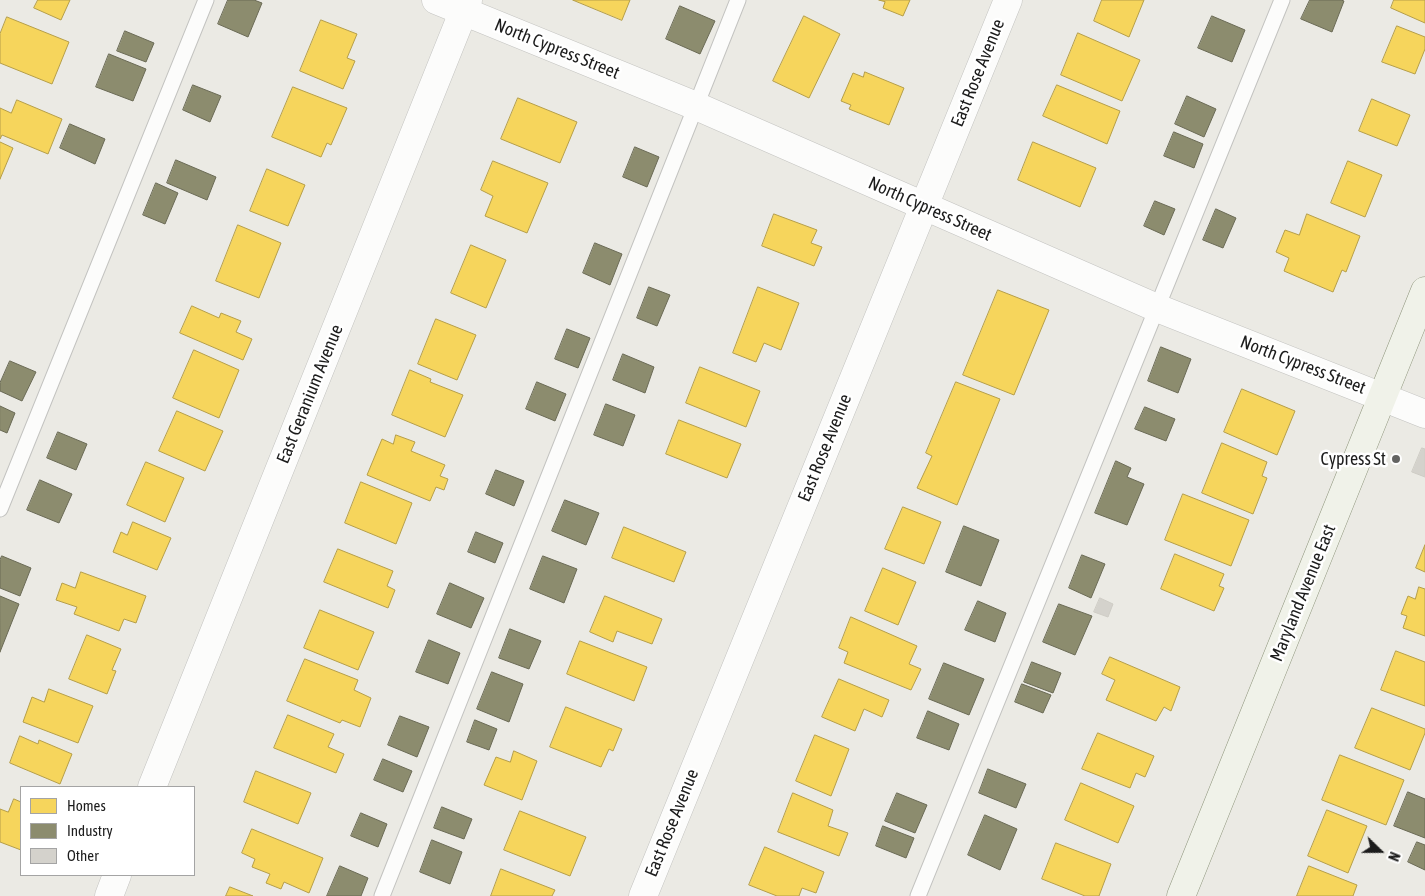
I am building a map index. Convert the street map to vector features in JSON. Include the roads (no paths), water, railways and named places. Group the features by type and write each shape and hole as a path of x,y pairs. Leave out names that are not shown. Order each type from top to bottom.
{"main road":[{"name":"Maryland Avenue East","path":"1181,896 1425,291"}],"street":[{"name":"North Cypress Street","path":"436,0 466,6 1157,308 1425,414"},
{"name":"East Rose Avenue","path":"643,896 1008,0"},
{"name":"East Geranium Avenue","path":"152,786 466,6"},
{"path":"109,896 117,876"}],"lane":[{"path":"0,509 206,0"},
{"path":"382,896 738,0"},
{"path":"918,896 1282,0"}],"place":[{"name":"Cypress St","path":"1396,459"}]}
